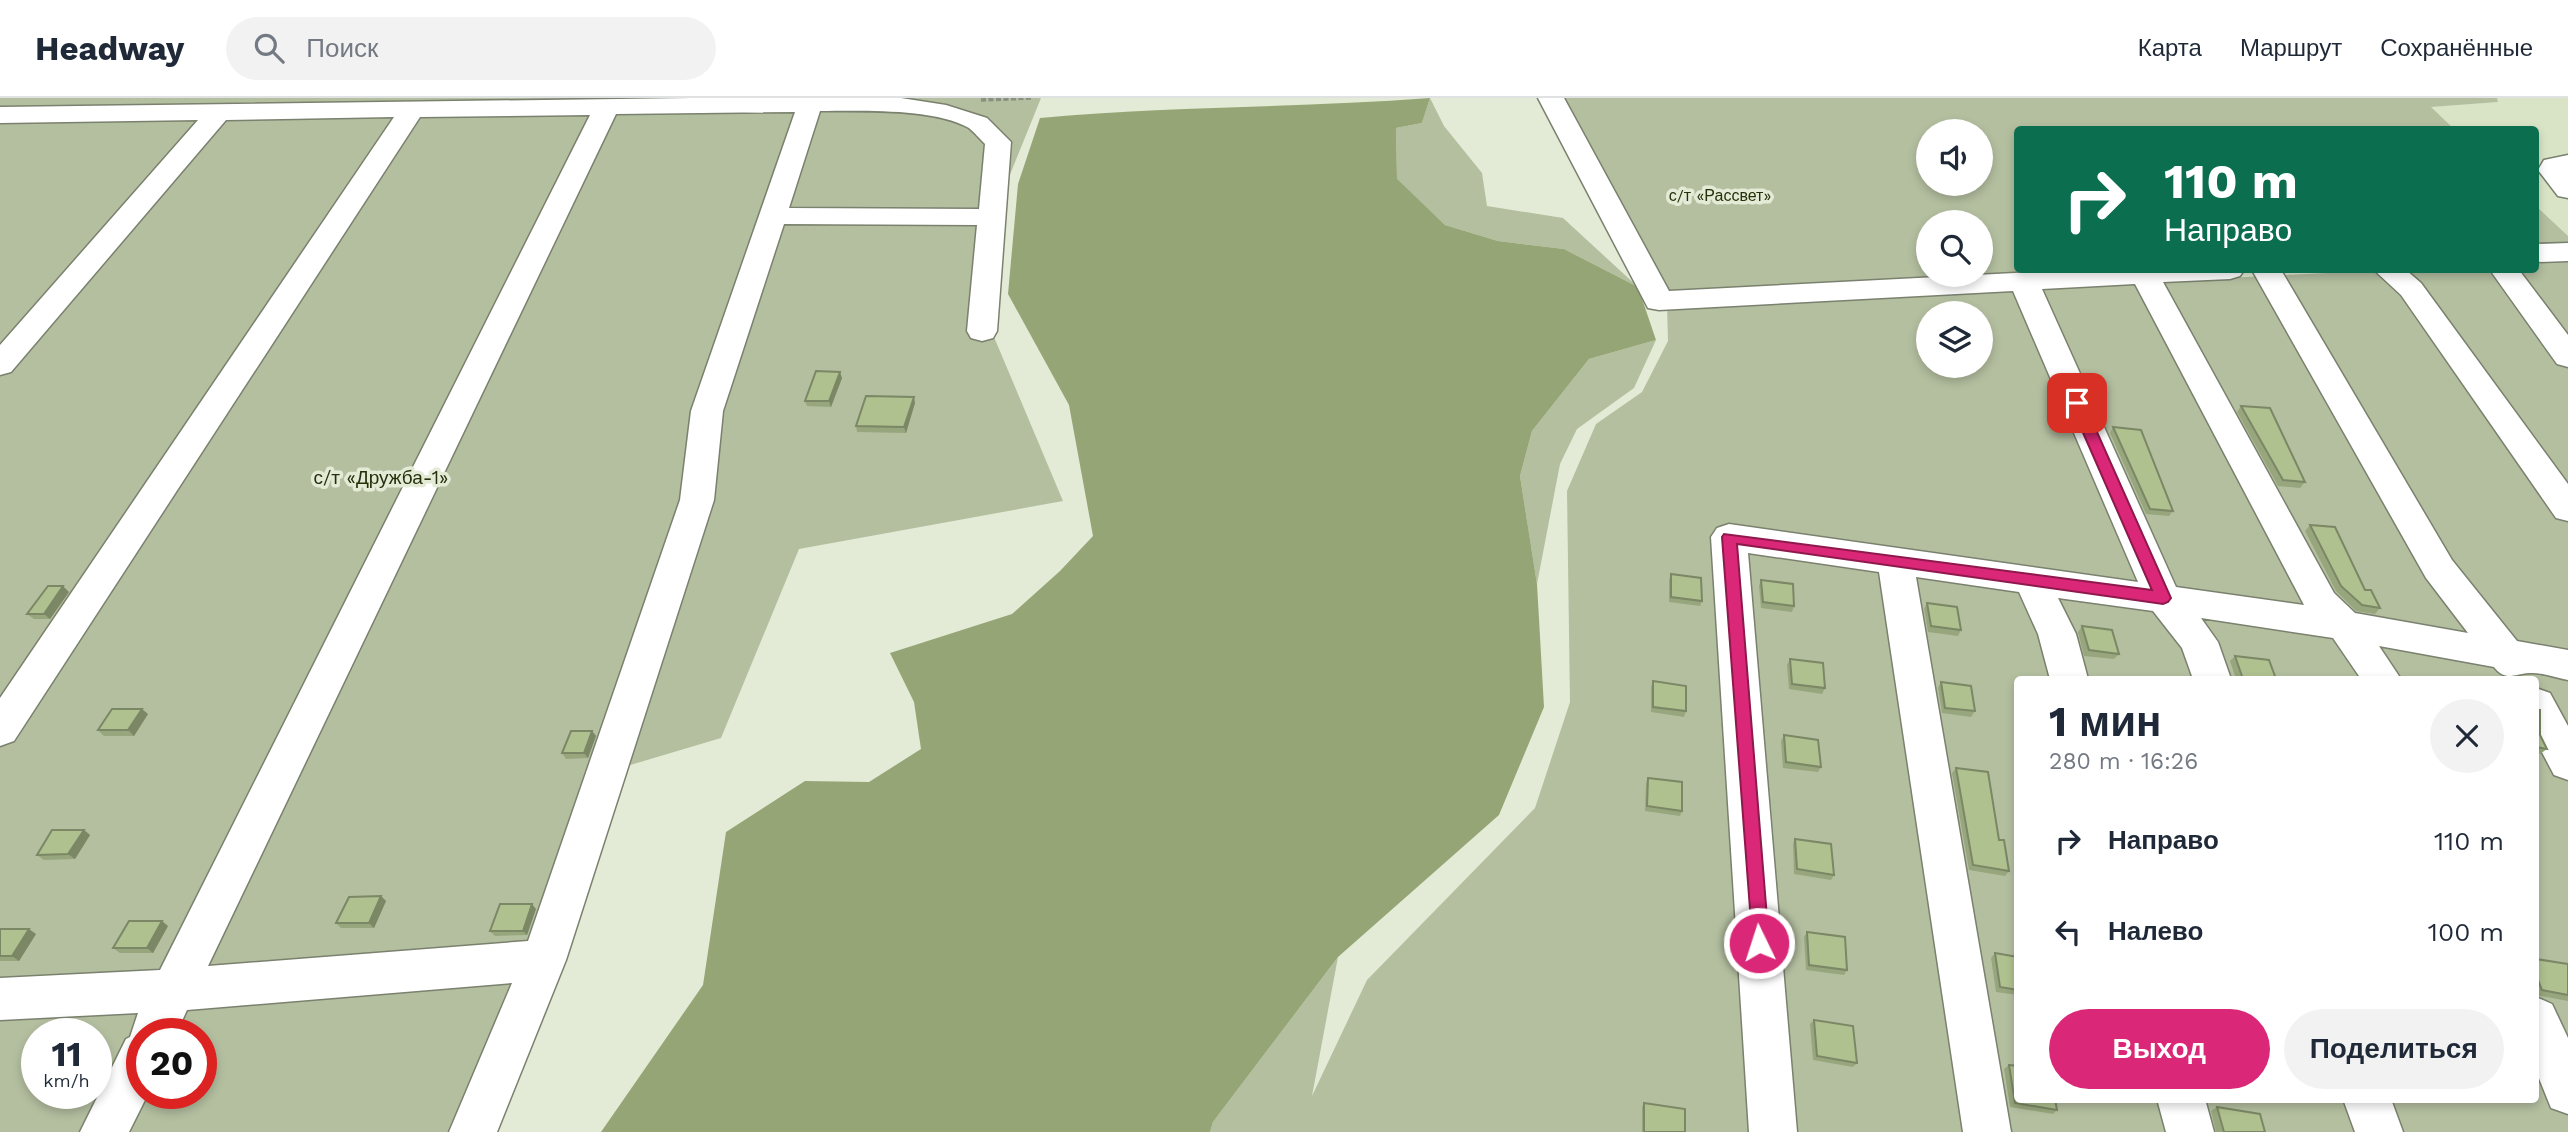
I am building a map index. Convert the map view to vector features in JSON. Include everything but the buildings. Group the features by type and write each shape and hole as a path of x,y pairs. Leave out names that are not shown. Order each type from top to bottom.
{"lane":[{"path":"1551,98 1659,301 2166,273"},
{"path":"6,121 219,112 885,103 946,113 978,123 998,142 982,331"},
{"path":"473,1132 544,960 697,500 707,411 810,104"},
{"path":"160,1018 607,107"},
{"path":"0,730 412,110"},
{"path":"0,365 219,112"},
{"path":"2568,163 2553,166 2551,170 2568,190"},
{"path":"772,216 991,217"},
{"path":"2539,253 2568,252"},
{"path":"2269,273 2439,569 2515,666"},
{"path":"2392,273 2411,289 2568,509"},
{"path":"2506,273 2568,357"},
{"path":"2144,274 2321,603 2344,625 2380,676"},
{"path":"2024,281 2163,598 2199,642 2211,676"},
{"path":"1773,1132 1729,537 2344,625 2515,666 2568,664"},
{"path":"1895,561 1987,1132"},
{"path":"2031,579 2057,634 2068,676"},
{"path":"2539,710 2568,763"},
{"path":"0,999 174,989 544,960"},
{"path":"2539,1027 2568,1091"},
{"path":"104,1132 126,1087"},
{"path":"2182,1103 2190,1132"},
{"path":"2368,1103 2379,1132"}],"shaded area":[{"path":"1430,98 1422,123 1396,128 1397,179 1445,225 1498,241 1564,249 1638,287 1656,340 1589,359 1532,431 1520,476 1537,584 1544,707 1499,815 1338,957 1213,1122 1210,1132 601,1132 703,985 726,832 805,781 869,782 921,749 914,702 890,653 1012,614 1060,571 1093,536 1069,405 1008,294 1018,184 1040,118"},
{"path":"2497,98 2568,98 2568,236 2539,209 2539,126 2451,126 2430,107 2498,102"}],"green space":[{"name":"с/т «Дружба-1»","path":"0,98 1041,98 1007,182 994,337 1063,501 799,549 721,738 627,766 483,1132 0,1132"},
{"path":"1430,98 1444,126 1482,173 1487,206 1563,218 1638,287 1564,249 1498,241 1445,225 1397,180 1396,128 1422,123"},
{"name":"с/т «Рассвет»","path":"1557,98 2497,98 2498,102 2431,107 2451,126 2014,126 2014,273 2059,273 1993,277 1993,210 1916,210 1916,281 1664,296"},
{"path":"2539,209 2568,236 2568,242 2539,244"},
{"path":"2568,261 2568,1132 1210,1132 1213,1122 1338,957 1312,1096 1367,980 1535,808 1570,702 1567,491 1596,424 1642,392 1668,341 1667,305 2327,273 2539,273 2539,262"},
{"path":"1656,340 1634,388 1577,429 1560,464 1537,584 1520,476 1532,431 1589,359"}],"route":[{"path":"1759,943 1729,537 2163,598 2077,403"}]}
